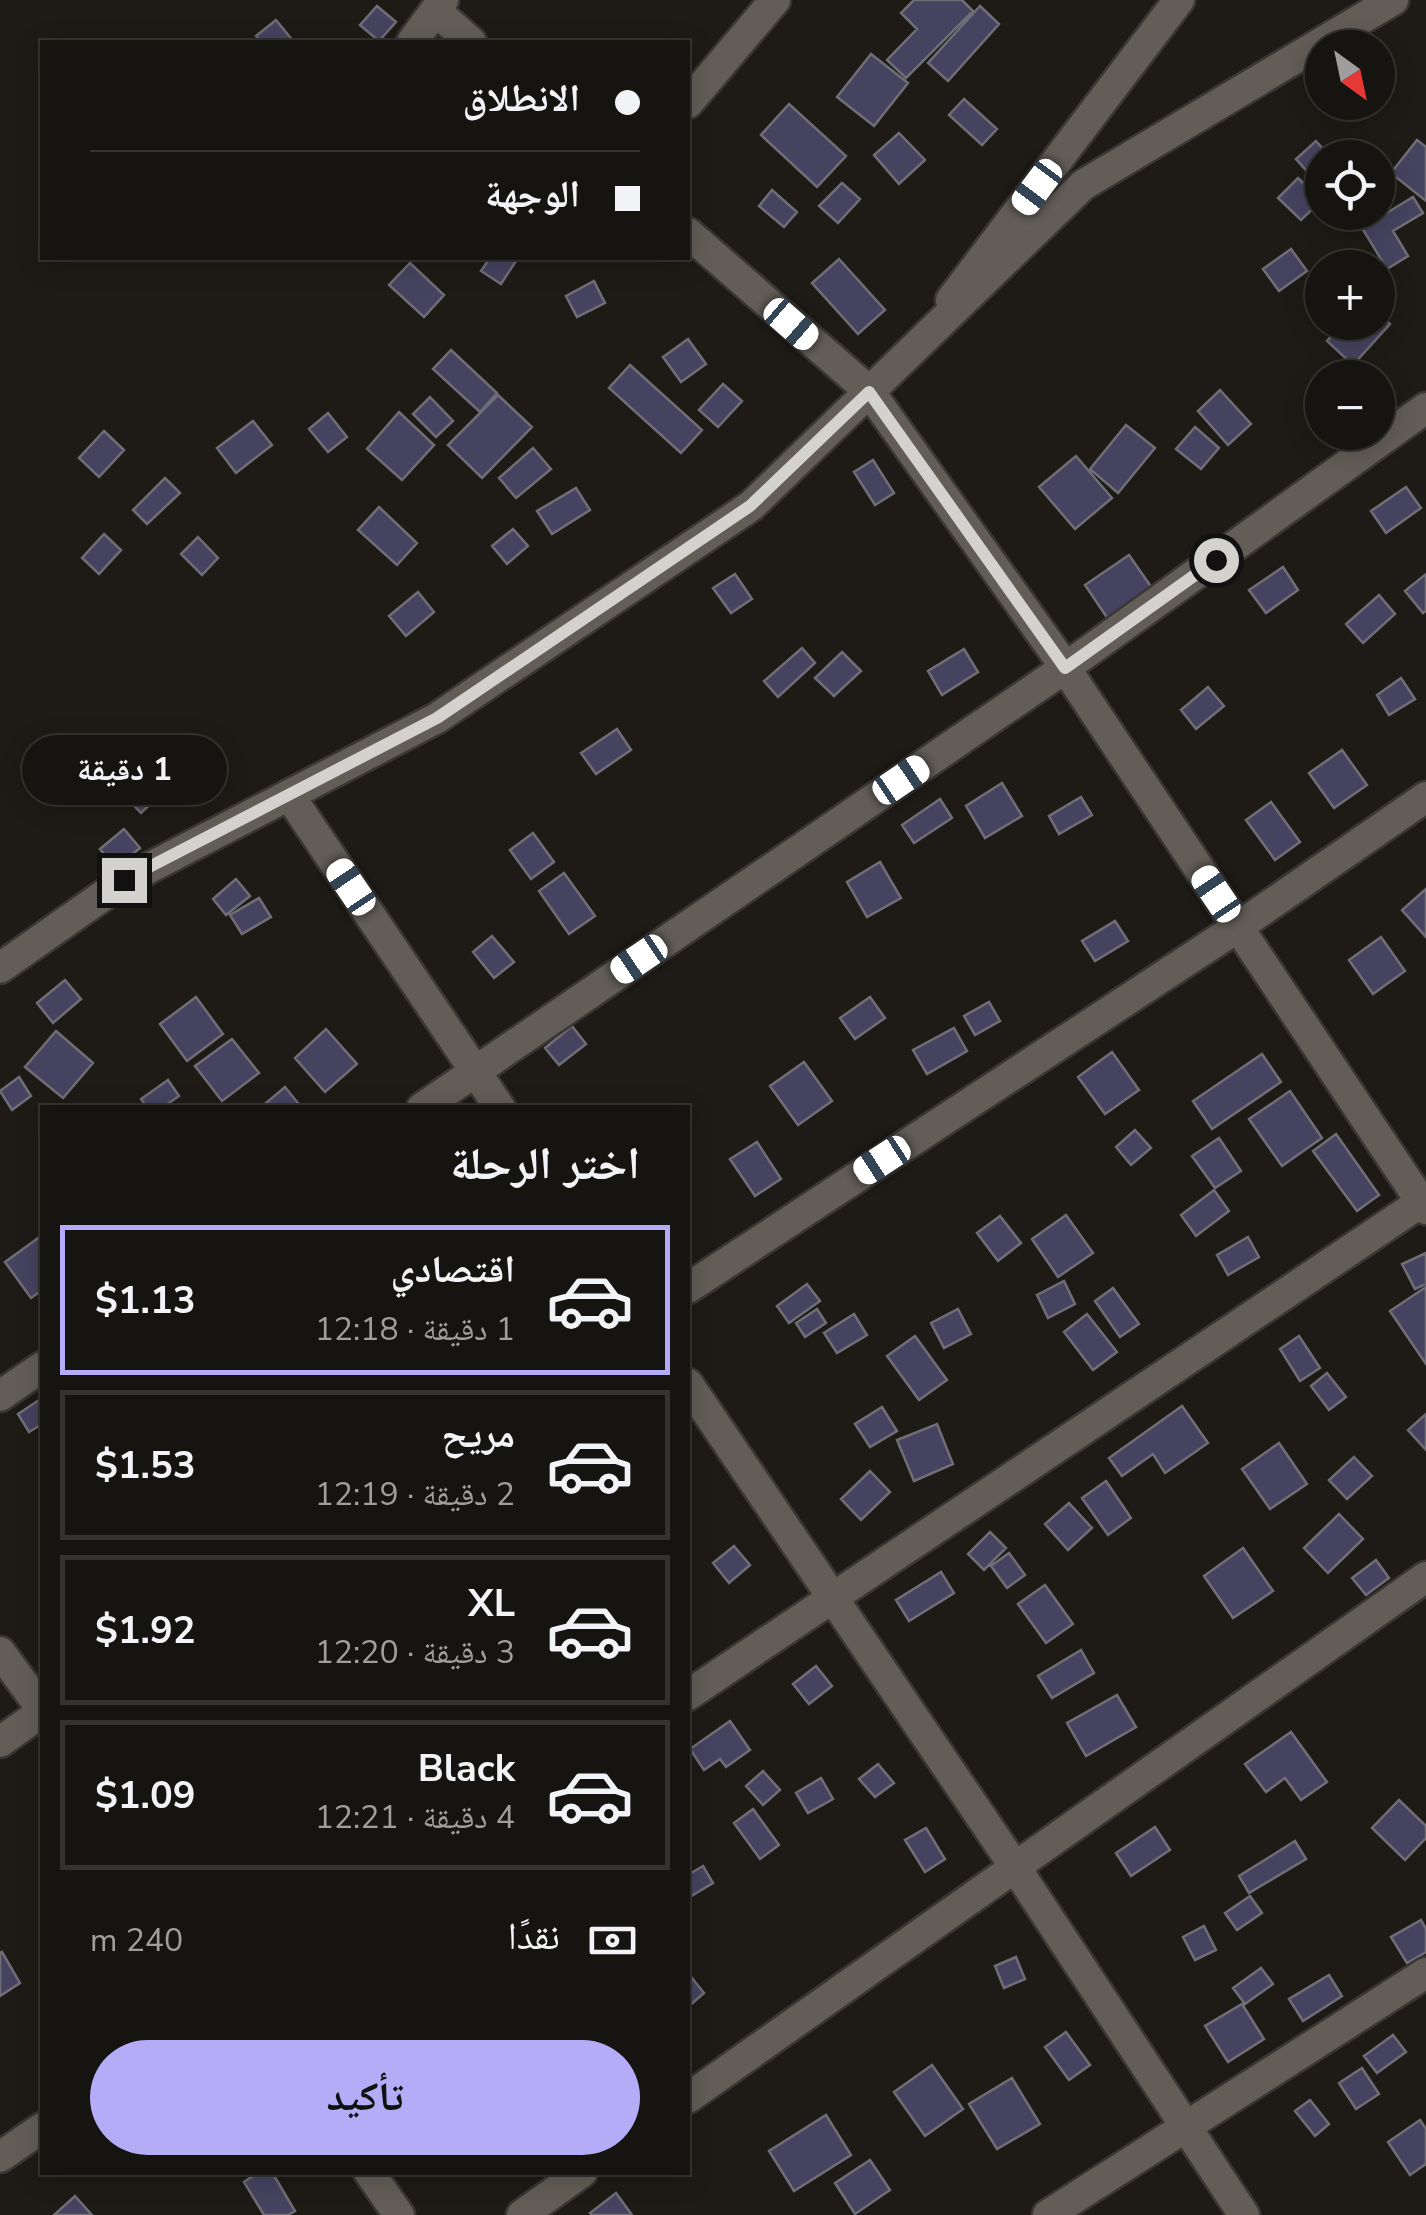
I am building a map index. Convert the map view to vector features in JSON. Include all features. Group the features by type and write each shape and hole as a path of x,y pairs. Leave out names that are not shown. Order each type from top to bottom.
{"street":[{"path":"690,101 775,0"},
{"path":"919,342 1178,0"},
{"path":"0,968 124,880 437,718 750,506 1083,184 1394,0"},
{"path":"414,40 440,6 470,40"},
{"path":"690,235 869,392 1065,668 1424,1204 690,1694"},
{"path":"426,1105 1065,668 1426,408"},
{"path":"288,795 498,1105"},
{"path":"690,1287 1238,926 1426,797"},
{"path":"0,1396 40,1368"},
{"path":"690,1387 1015,1867 1244,2215"},
{"path":"690,2097 1426,1577"},
{"path":"0,1652 40,1707"},
{"path":"0,1742 40,1712"},
{"path":"1048,2215 1426,1973"},
{"path":"0,2157 40,2129"},
{"path":"371,2175 399,2215"},
{"path":"522,2215 578,2175"}],"building":[{"path":"914,0 962,0 973,11 906,78 887,60 917,29 901,13"},
{"path":"377,6 396,22 380,40 360,25"},
{"path":"980,6 999,24 948,81 928,63"},
{"path":"276,20 292,40 259,40 256,36"},
{"path":"871,54 908,83 874,126 837,97"},
{"path":"964,99 997,129 982,145 949,115"},
{"path":"789,104 846,156 817,187 761,135"},
{"path":"899,133 925,160 899,184 874,155"},
{"path":"1417,140 1426,147 1426,201 1395,176 1395,168"},
{"path":"1305,151 1305,169 1296,159"},
{"path":"1298,178 1305,185 1305,216 1301,220 1278,198"},
{"path":"842,183 860,199 838,223 819,206"},
{"path":"772,190 797,212 784,227 759,206"},
{"path":"1413,197 1423,213 1395,230 1395,208"},
{"path":"1363,230 1395,230 1408,256 1395,264 1395,250 1375,250"},
{"path":"1291,249 1305,272 1279,291 1263,269"},
{"path":"839,259 885,310 858,334 812,283"},
{"path":"489,260 517,260 501,284 481,271"},
{"path":"410,263 444,295 424,317 389,285"},
{"path":"594,281 605,303 577,317 566,296"},
{"path":"688,339 706,364 681,382 663,357"},
{"path":"1376,340 1358,360 1348,360 1327,341"},
{"path":"451,350 497,393 480,412 433,369"},
{"path":"630,365 702,430 681,453 609,388"},
{"path":"723,384 742,401 718,427 699,410"},
{"path":"1220,390 1251,424 1228,445 1198,411"},
{"path":"498,395 532,427 482,478 448,445"},
{"path":"430,397 453,421 436,437 413,414"},
{"path":"399,412 434,445 402,480 367,449"},
{"path":"328,413 347,437 328,452 309,429"},
{"path":"253,421 272,445 236,473 217,448"},
{"path":"1126,425 1155,448 1118,493 1090,469"},
{"path":"1195,427 1219,448 1201,469 1176,449"},
{"path":"104,431 124,450 99,477 79,458"},
{"path":"533,448 551,469 516,498 499,478"},
{"path":"1076,456 1112,498 1075,529 1039,487"},
{"path":"873,460 894,493 875,505 854,472"},
{"path":"165,478 180,493 147,524 133,510"},
{"path":"1406,487 1421,508 1386,533 1371,511"},
{"path":"576,488 590,510 552,534 537,511"},
{"path":"379,507 417,543 397,565 358,530"},
{"path":"513,529 528,546 507,564 492,546"},
{"path":"104,534 121,550 99,574 82,558"},
{"path":"198,537 218,558 202,575 181,554"},
{"path":"1129,555 1152,588 1108,619 1085,585"},
{"path":"1283,567 1298,590 1266,613 1249,590"},
{"path":"735,574 752,599 731,613 713,588"},
{"path":"1426,574 1426,611 1423,613 1405,591"},
{"path":"418,592 434,612 406,636 389,616"},
{"path":"1379,595 1395,614 1363,643 1346,624"},
{"path":"802,648 815,663 778,697 764,681"},
{"path":"964,649 978,672 942,695 928,671"},
{"path":"842,652 861,671 834,696 815,678"},
{"path":"1401,678 1415,699 1389,715 1377,695"},
{"path":"1208,687 1224,706 1196,729 1181,710"},
{"path":"617,729 631,750 596,774 581,753"},
{"path":"1342,750 1367,785 1334,808 1309,773"},
{"path":"141,774 161,794 141,813 122,793"},
{"path":"1002,783 1022,816 985,838 966,806"},
{"path":"1081,797 1092,815 1059,834 1049,816"},
{"path":"940,799 952,818 914,843 902,825"},
{"path":"1271,802 1300,842 1275,860 1246,820"},
{"path":"124,829 140,848 115,868 100,849"},
{"path":"533,833 554,862 531,879 510,850"},
{"path":"880,862 901,898 867,917 847,882"},
{"path":"564,873 595,916 569,934 539,891"},
{"path":"236,879 250,896 226,915 213,899"},
{"path":"1426,889 1426,937 1402,910"},
{"path":"259,898 271,917 242,934 230,915"},
{"path":"1115,921 1128,941 1095,961 1082,941"},
{"path":"492,936 514,962 494,978 473,952"},
{"path":"1381,937 1405,971 1373,994 1349,960"},
{"path":"65,980 81,999 53,1023 37,1003"},
{"path":"196,997 223,1034 187,1061 160,1024"},
{"path":"870,997 885,1018 855,1039 840,1018"},
{"path":"989,1002 1000,1021 975,1035 964,1016"},
{"path":"572,1026 586,1044 559,1065 545,1048"},
{"path":"954,1028 967,1051 927,1074 913,1050"},
{"path":"326,1029 357,1064 325,1092 295,1058"},
{"path":"56,1031 93,1063 63,1098 25,1067"},
{"path":"232,1039 259,1073 222,1101 195,1066"},
{"path":"1112,1052 1139,1090 1105,1114 1078,1077"},
{"path":"1262,1054 1281,1082 1212,1129 1193,1101"},
{"path":"804,1062 832,1101 798,1125 770,1086"},
{"path":"19,1077 31,1096 12,1110 0,1091"},
{"path":"168,1080 179,1096 166,1105 145,1105 141,1099"},
{"path":"285,1087 300,1105 264,1105"},
{"path":"1290,1091 1322,1138 1282,1166 1249,1119"},
{"path":"1135,1130 1151,1148 1131,1165 1116,1147"},
{"path":"1336,1134 1379,1195 1357,1211 1313,1151"},
{"path":"1219,1138 1241,1171 1215,1188 1192,1156"},
{"path":"757,1142 781,1179 755,1196 730,1159"},
{"path":"1214,1190 1229,1211 1196,1236 1181,1215"},
{"path":"1066,1215 1093,1253 1058,1277 1032,1239"},
{"path":"1000,1216 1021,1243 998,1261 977,1233"},
{"path":"40,1237 40,1291 31,1298 5,1262"},
{"path":"1248,1237 1259,1257 1228,1275 1217,1255"},
{"path":"1426,1253 1426,1284 1415,1289 1402,1264"},
{"path":"1064,1281 1075,1304 1048,1318 1037,1295"},
{"path":"807,1284 820,1301 789,1323 777,1306"},
{"path":"1426,1287 1426,1364 1390,1311"},
{"path":"1113,1288 1139,1324 1120,1337 1095,1301"},
{"path":"817,1309 826,1323 805,1337 796,1323"},
{"path":"958,1309 971,1334 944,1348 931,1323"},
{"path":"854,1314 867,1335 837,1353 824,1333"},
{"path":"1087,1314 1117,1352 1093,1370 1064,1332"},
{"path":"915,1336 947,1380 919,1400 887,1356"},
{"path":"1299,1336 1320,1368 1300,1381 1280,1349"},
{"path":"1327,1373 1346,1397 1329,1410 1311,1386"},
{"path":"40,1399 40,1425 29,1432 18,1414"},
{"path":"1182,1406 1208,1443 1165,1473 1153,1454 1122,1476 1109,1458"},
{"path":"882,1407 897,1431 870,1447 855,1424"},
{"path":"1426,1414 1426,1450 1408,1430"},
{"path":"937,1424 953,1464 914,1481 897,1440"},
{"path":"1279,1443 1307,1484 1270,1509 1242,1469"},
{"path":"1354,1457 1372,1476 1347,1499 1329,1480"},
{"path":"870,1471 890,1492 861,1520 841,1499"},
{"path":"1106,1481 1131,1518 1108,1535 1082,1498"},
{"path":"1069,1503 1092,1528 1068,1550 1045,1524"},
{"path":"1339,1514 1363,1539 1328,1573 1304,1548"},
{"path":"990,1532 1006,1548 984,1570 968,1554"},
{"path":"734,1546 750,1565 729,1583 713,1563"},
{"path":"1243,1548 1273,1591 1233,1618 1204,1576"},
{"path":"1009,1553 1025,1575 1007,1588 991,1566"},
{"path":"1376,1560 1389,1578 1366,1595 1352,1578"},
{"path":"941,1572 954,1593 909,1621 896,1600"},
{"path":"1045,1585 1073,1624 1046,1643 1018,1604"},
{"path":"1081,1650 1094,1673 1052,1698 1038,1676"},
{"path":"816,1666 832,1686 809,1704 793,1684"},
{"path":"1117,1695 1136,1727 1086,1756 1067,1723"},
{"path":"730,1721 750,1750 726,1767 720,1759 704,1770 690,1749"},
{"path":"1291,1732 1327,1782 1301,1800 1285,1778 1266,1792 1245,1764"},
{"path":"878,1764 894,1783 875,1797 859,1779"},
{"path":"763,1771 780,1790 763,1805 746,1786"},
{"path":"821,1778 833,1799 808,1813 796,1793"},
{"path":"1399,1800 1426,1826 1426,1838 1405,1860 1372,1828"},
{"path":"753,1809 779,1845 760,1859 734,1823"},
{"path":"1155,1827 1170,1850 1131,1876 1116,1853"},
{"path":"926,1828 945,1859 925,1872 905,1840"},
{"path":"1295,1841 1306,1859 1249,1893 1239,1876"},
{"path":"703,1866 713,1883 690,1897 690,1874"},
{"path":"1250,1896 1262,1913 1237,1930 1225,1913"},
{"path":"1421,1920 1426,1929 1426,1952 1407,1963 1391,1937"},
{"path":"1204,1926 1216,1950 1195,1960 1183,1937"},
{"path":"0,1953 20,1983 0,1996"},
{"path":"1016,1957 1025,1979 1004,1988 995,1966"},
{"path":"1261,1968 1273,1984 1245,2004 1233,1988"},
{"path":"1329,1975 1342,1996 1303,2021 1289,1999"},
{"path":"690,1976 704,1993 690,2005"},
{"path":"1242,2004 1264,2039 1228,2062 1205,2026"},
{"path":"1066,2032 1090,2065 1069,2080 1045,2047"},
{"path":"1393,2035 1406,2052 1377,2073 1364,2056"},
{"path":"932,2065 963,2109 925,2136 894,2092"},
{"path":"1362,2068 1379,2094 1356,2109 1339,2083"},
{"path":"1012,2078 1040,2124 997,2149 969,2104"},
{"path":"1310,2100 1329,2124 1315,2136 1295,2111"},
{"path":"826,2115 851,2155 794,2191 769,2151"},
{"path":"1420,2120 1426,2129 1426,2164 1410,2175 1388,2142"},
{"path":"870,2160 890,2190 855,2214 835,2183"},
{"path":"254,2175 274,2175 295,2211 288,2215 264,2215 244,2182"},
{"path":"616,2193 632,2215 590,2213"},
{"path":"75,2196 92,2215 54,2215"}],"route":[{"path":"124,880 437,718 750,506 869,392 1065,668 1216,560"}]}
